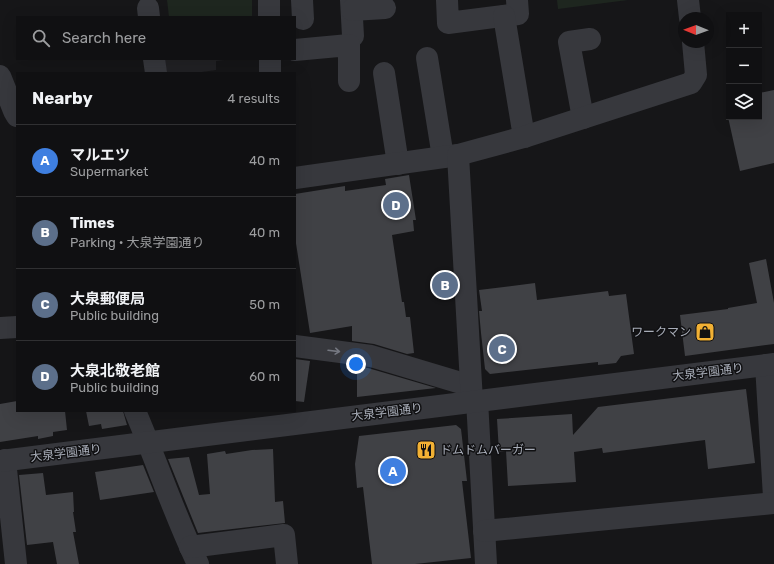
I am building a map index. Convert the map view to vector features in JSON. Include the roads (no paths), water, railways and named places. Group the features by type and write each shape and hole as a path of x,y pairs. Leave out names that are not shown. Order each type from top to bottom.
{"street":[{"path":"269,0 269,16"},
{"path":"447,0 448,23 510,8 524,137"},
{"path":"688,0 689,12"},
{"path":"353,36 351,5 385,8"},
{"path":"583,118 569,42 590,39"},
{"path":"296,50 349,45 349,81"},
{"path":"296,178 451,156 524,137 691,83 696,75 694,48"},
{"path":"427,58 451,156 473,396 486,564"},
{"path":"154,60 156,72"},
{"path":"270,60 270,72"},
{"path":"384,73 398,164"},
{"path":"0,76 16,115"},
{"path":"0,123 16,117"},
{"path":"0,328 16,327"},
{"path":"296,346 371,356 473,396"},
{"path":"770,364 774,497"},
{"name":"大泉学園通り","path":"2,460 148,442 473,396 770,364"},
{"path":"135,412 172,508 194,556 284,535 287,564"},
{"path":"2,460 16,564"},
{"path":"484,531 774,503"}],"place":[{"name":"大泉北敬老館","path":"396,205"},
{"name":"Times","path":"445,285"},
{"name":"ワークマン","path":"705,332"},
{"name":"大泉郵便局","path":"502,349"},
{"name":"ドムドムバーガー","path":"426,450"},
{"name":"マルエツ","path":"393,471"}]}
